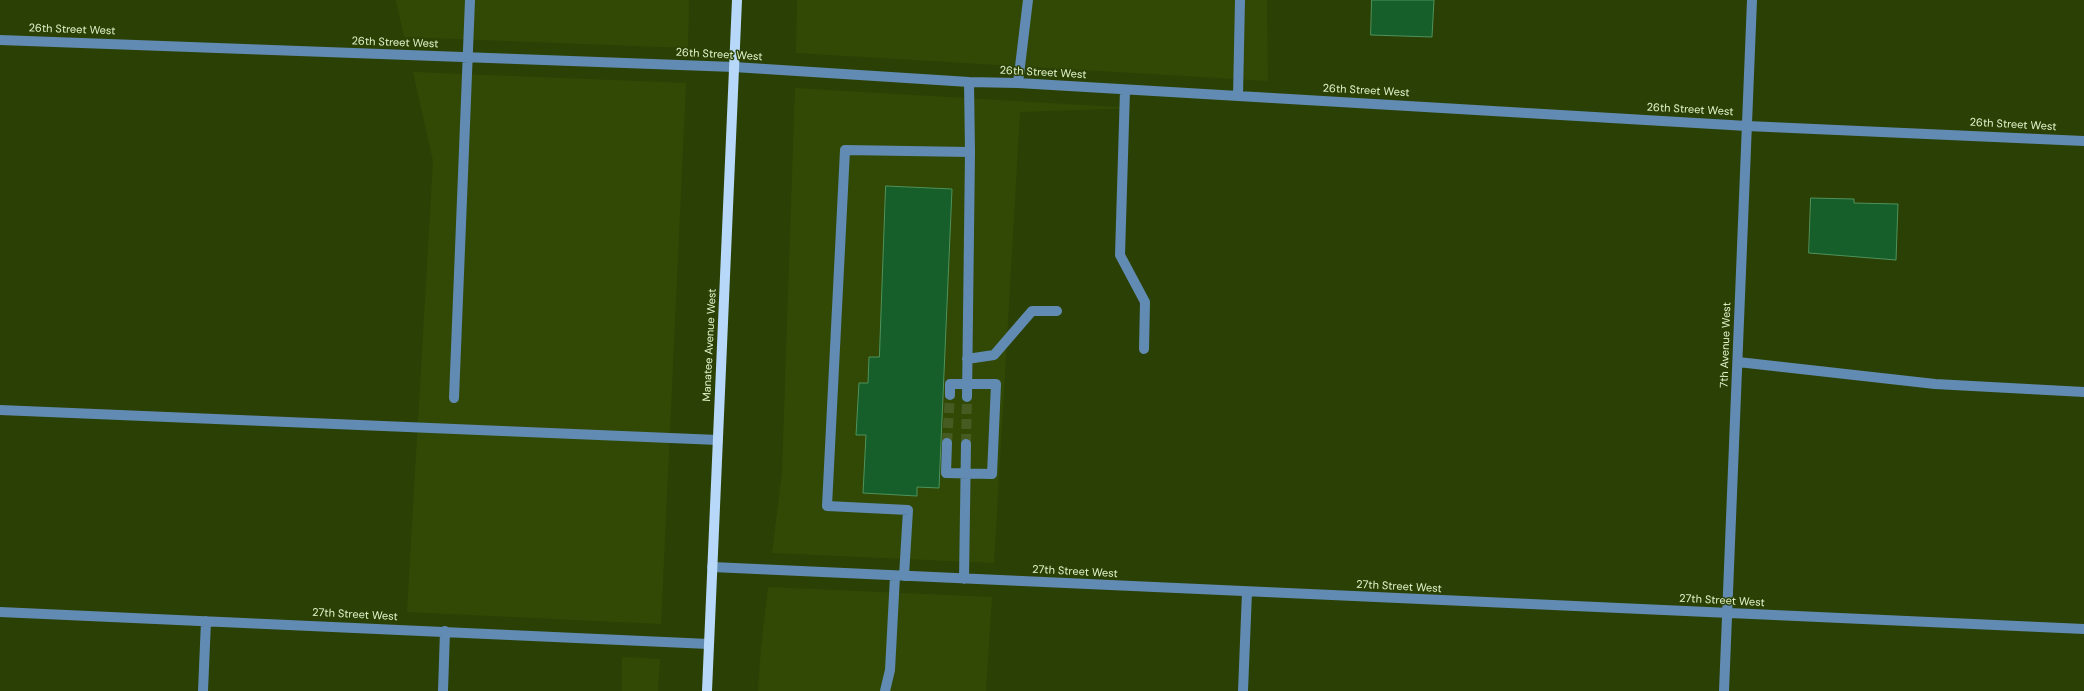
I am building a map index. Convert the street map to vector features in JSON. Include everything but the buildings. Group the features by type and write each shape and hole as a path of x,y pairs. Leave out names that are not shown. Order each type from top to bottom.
{"main road":[{"name":"Manatee Avenue West","path":"707,691 737,0"}],"street":[{"path":"454,398 470,0"},
{"path":"1018,83 1028,0"},
{"path":"1238,96 1240,0"},
{"name":"7th Avenue West","path":"1724,691 1752,0"},
{"name":"26th Street West","path":"0,40 734,67 969,82 1018,83 1747,126 2084,141"},
{"path":"967,397 970,152 969,82"},
{"path":"1125,90 1120,255 1145,302 1144,349"},
{"path":"885,691 890,670 908,510 827,506 845,150 970,152"},
{"path":"967,359 994,355 1032,311 1057,311"},
{"path":"1738,362 1935,384 2084,392"},
{"path":"947,443 946,473 992,474 996,384 950,384 950,395"},
{"path":"0,410 718,440"},
{"path":"964,579 964,473 966,444"},
{"name":"27th Street West","path":"712,567 2084,629"},
{"path":"1243,691 1247,592"},
{"name":"27th Street West","path":"0,612 206,620 709,644"},
{"path":"203,691 206,620"},
{"path":"443,691 445,631"}],"shaded area":[{"path":"396,0 689,0 688,48 404,37"},
{"path":"797,0 1267,0 1268,81 796,53"},
{"path":"413,72 686,83 661,624 407,612 433,161"},
{"path":"795,88 1134,108 1020,112 994,563 772,553 782,472"},
{"path":"768,587 992,597 986,691 758,691"},
{"path":"622,657 660,659 658,691 622,691"}],"tunnel":[{"path":"947,443 950,395"},
{"path":"966,444 967,397"}]}
